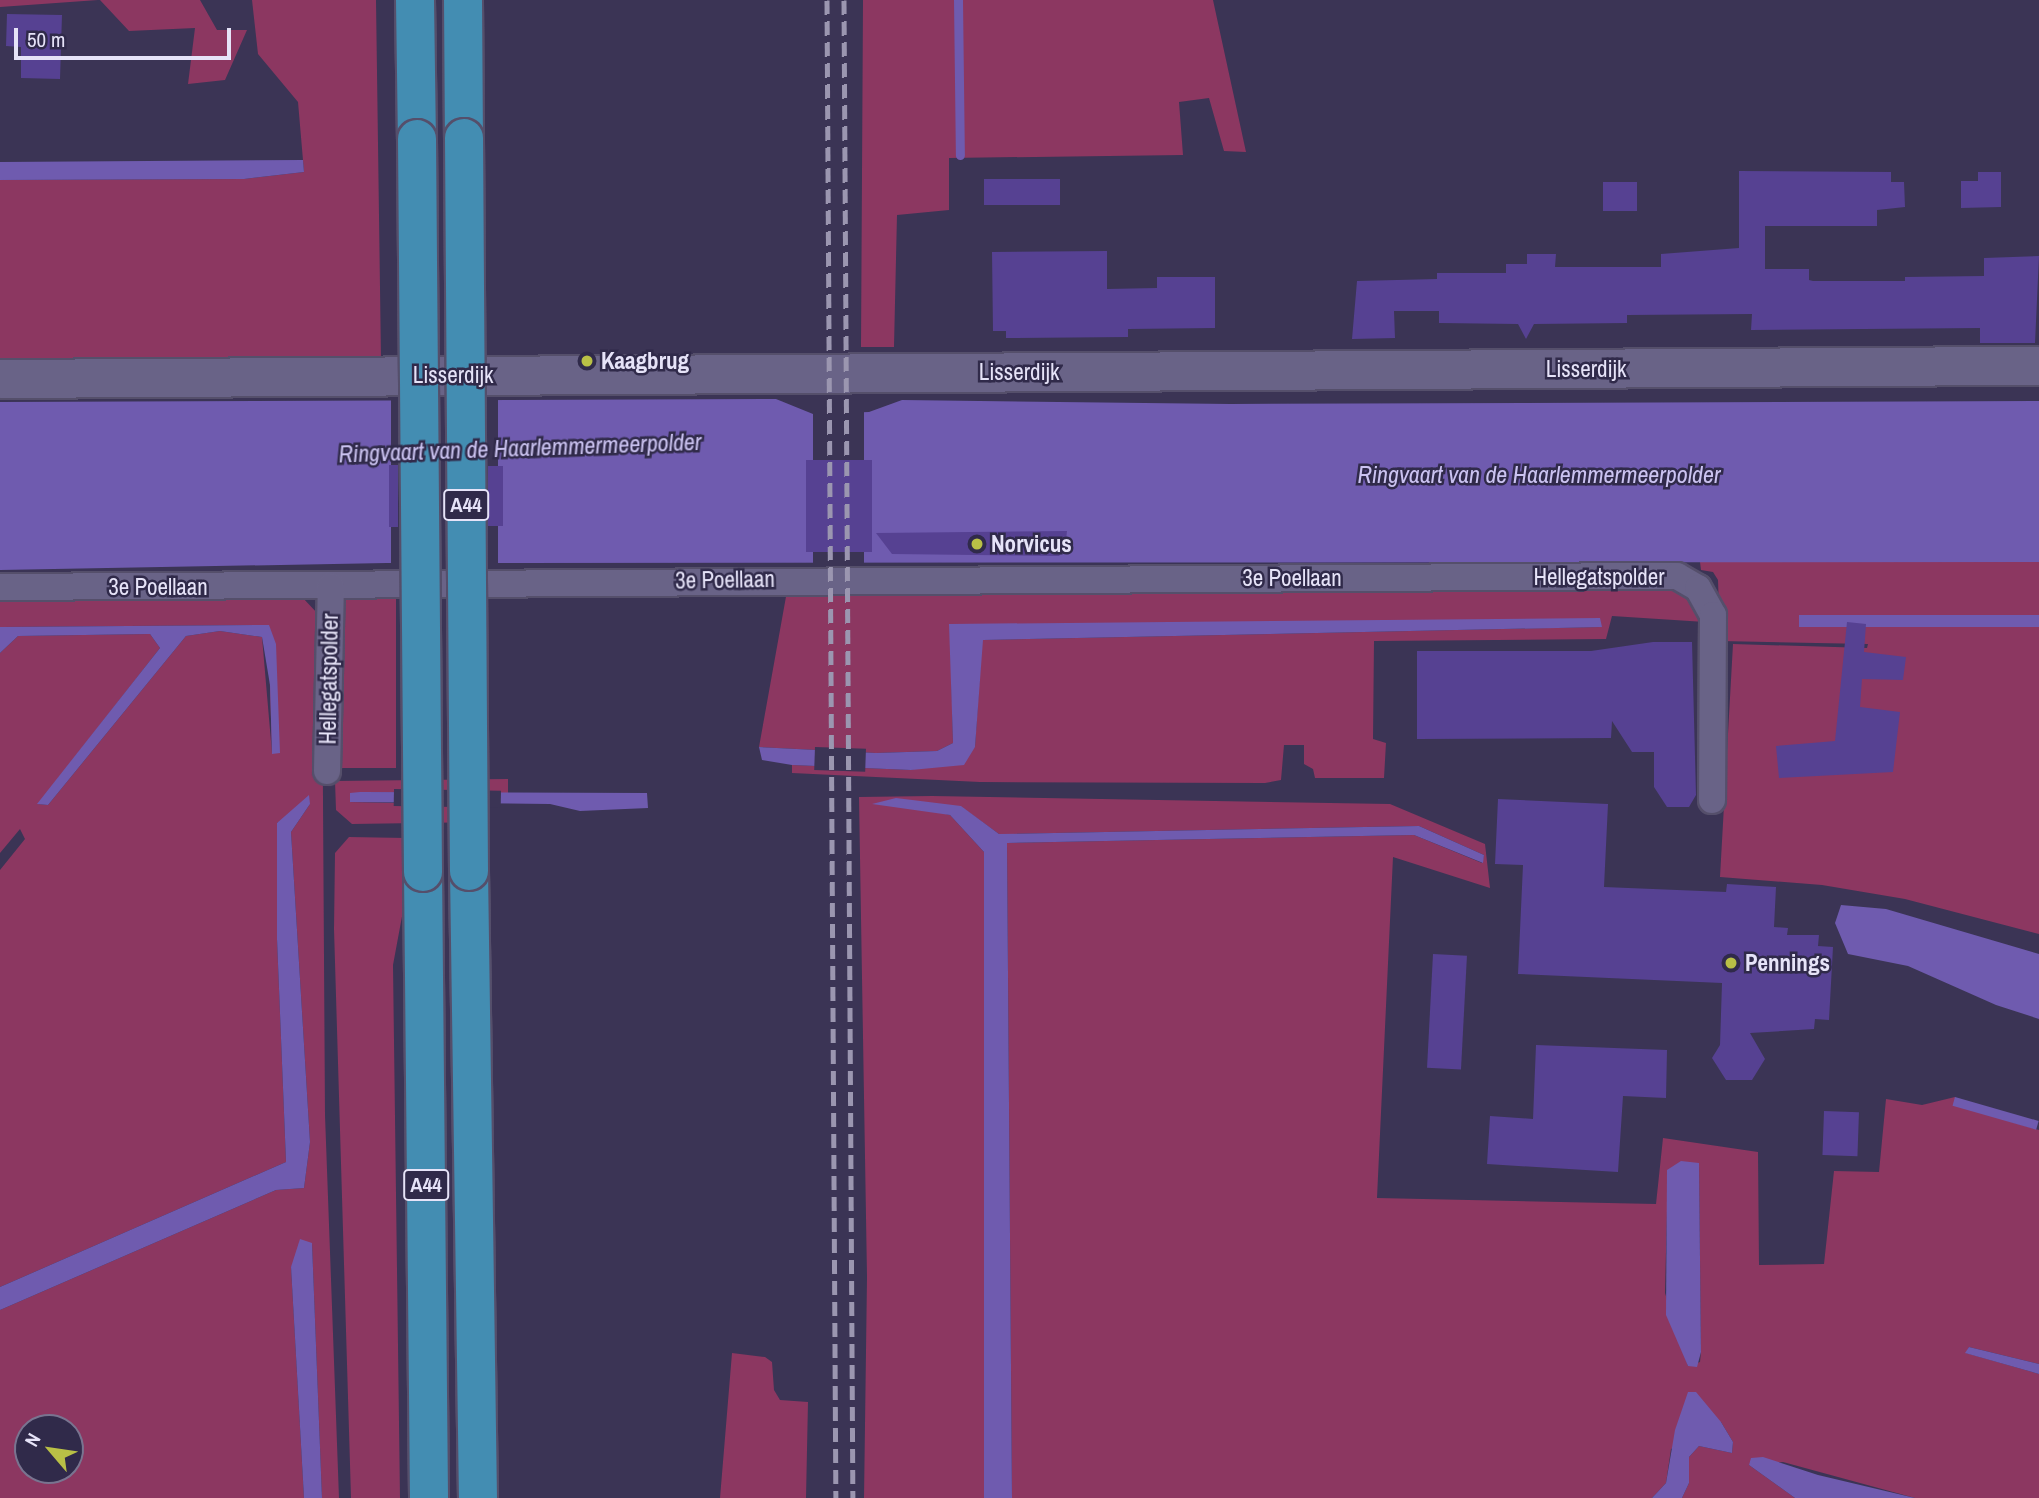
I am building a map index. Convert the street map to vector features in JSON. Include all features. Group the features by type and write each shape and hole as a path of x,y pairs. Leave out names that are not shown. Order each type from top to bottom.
{"highway":[{"name":"A44","path":"415,0 429,1498"},
{"name":"A44","path":"463,0 469,872 478,1498"}],"street":[{"name":"Lisserdijk","path":"0,379 2039,366"},
{"name":"Hellegatspolder","path":"1450,577 1677,576 1698,588 1713,615 1712,800"},
{"name":"3e Poellaan","path":"0,587 1450,577"},
{"name":"Hellegatspolder","path":"327,771 331,586"}],"shaded area":[{"path":"0,0 98,0 0,7"},
{"path":"100,0 200,0 217,30 247,30 225,80 188,84 195,28 129,31"},
{"path":"252,0 376,0 381,359 0,364 0,180 244,179 304,172 298,102 258,54"},
{"path":"863,0 1213,0 1246,152 1224,151 1209,98 1179,102 1183,155 949,158 949,210 897,215 894,347 861,347"},
{"path":"1700,562 2039,562 2039,615 1799,617 1799,627 2039,627 2039,934 1905,899 1822,885 1720,877 1733,644 1867,648 1868,644 1720,641 1718,580 1713,572 1701,570"},
{"path":"1676,588 1691,597 1705,622 1612,616 1606,639 1374,641 1373,739 1386,743 1384,778 1315,778 1313,769 1304,764 1304,745 1284,745 1281,780 1265,783 980,782 792,773 792,765 911,770 975,747 982,640 1601,627 950,624 953,743 937,751 876,753 759,747 787,591"},
{"path":"0,595 302,597 318,614 322,643 325,1115 339,1498 322,1498 312,1243 291,1267 304,1498 0,1498 0,1310 276,1190 304,1188 310,1142 291,832 310,804 277,823 277,939 286,1162 0,1287 0,870 25,839 20,829 0,853 0,653 18,636 150,634 160,648 38,804 48,805 186,636 220,631 262,637 272,753 268,625 0,627"},
{"path":"396,595 396,768 337,768 338,605 346,596"},
{"path":"508,779 508,795 360,792 350,802 488,805 487,822 352,824 336,810 335,781"},
{"path":"859,797 1390,804 1485,844 1490,888 1393,857 1377,1198 1656,1204 1663,1138 1758,1152 1759,1265 1824,1264 1834,1171 1879,1172 1886,1099 1922,1105 1955,1097 1957,1106 2039,1130 2039,1364 1969,1347 1966,1353 2039,1374 2039,1498 1915,1498 1783,1462 1749,1465 1795,1498 1682,1498 1689,1483 1689,1457 1699,1446 1732,1453 1733,1442 1721,1422 1671,1449 1666,1483 1652,1498 1012,1498 1007,843 1414,835 1482,863 1484,855 1419,826 999,834 960,806 934,811 950,815 984,852 984,1498 864,1498 867,1277","holes":["1699,1164 1700,1362 1688,1366 1665,1293 1668,1170"]},
{"path":"349,837 406,838 408,884 393,965 400,1498 351,1498 334,929 335,853"},
{"path":"732,1353 765,1357 772,1362 774,1390 780,1400 808,1402 806,1498 720,1498"}],"water":[{"path":"303,160 304,172 244,179 0,180 0,162"},
{"name":"Ringvaart van de Haarlemmermeerpolder","path":"776,399 813,414 869,412 902,400 1230,404 2039,401 2039,562 387,563 0,570 0,402"},
{"path":"1799,615 2039,615 2039,627 1799,627"},
{"path":"1600,618 1602,627 983,640 975,747 964,765 911,770 792,765 762,760 759,747 876,753 937,751 953,743 949,624"},
{"path":"269,625 276,644 280,753 272,754 270,685 262,637 220,631 186,636 48,805 37,804 160,648 150,634 18,636 0,653 0,627"},
{"path":"350,793 647,793 648,808 580,811 550,804 350,802"},
{"path":"309,795 310,804 291,832 310,1142 304,1188 276,1190 0,1310 0,1287 286,1162 277,939 277,823"},
{"path":"896,798 961,806 999,834 1419,826 1484,855 1483,863 1414,835 1007,843 1012,1498 984,1498 984,852 950,815 872,804"},
{"path":"1841,905 1886,909 2039,954 2039,1019 1996,1005 1908,966 1848,954 1835,923"},
{"path":"1955,1097 2039,1121 2036,1130 1953,1106"},
{"path":"1681,1161 1699,1163 1701,1352 1697,1367 1688,1366 1666,1315 1667,1170"},
{"path":"300,1239 312,1243 322,1498 304,1498 291,1267"},
{"path":"1969,1347 2039,1364 2039,1374 1965,1353"},
{"path":"1688,1392 1696,1392 1721,1422 1733,1442 1732,1453 1699,1446 1689,1457 1689,1483 1682,1498 1652,1498 1666,1483 1675,1430"},
{"path":"1763,1457 1818,1475 1915,1498 1795,1498 1749,1465 1751,1458"}],"pier":[{"path":"391,398 498,398 498,566 391,566"},
{"path":"813,409 864,409 864,566 813,566"},
{"path":"815,747 866,749 865,772 814,770"},
{"path":"394,789 501,791 501,808 394,806"}],"building":[{"path":"7,14 62,15 60,79 21,78 21,47 6,46"},
{"path":"1739,171 1891,172 1891,182 1904,182 1905,207 1877,210 1877,226 1765,226 1765,269 1809,269 1809,280 1813,281 1905,281 1905,277 1984,276 1984,258 2039,256 2035,343 1980,343 1980,328 1751,330 1752,314 1627,315 1627,323 1534,324 1526,339 1518,324 1439,323 1439,311 1394,311 1395,338 1352,339 1357,281 1437,279 1437,273 1506,273 1506,264 1527,264 1527,254 1556,254 1555,267 1661,267 1661,254 1739,248"},
{"path":"1978,172 2001,172 2001,207 1961,208 1961,181 1978,181"},
{"path":"984,179 1060,179 1060,205 984,205"},
{"path":"1603,182 1637,182 1637,211 1603,211"},
{"path":"1107,251 1107,289 1157,288 1157,277 1215,277 1215,328 1128,329 1128,337 1006,338 1006,331 993,331 992,252"},
{"path":"806,460 872,460 872,552 806,552"},
{"path":"389,465 398,465 398,527 389,527"},
{"path":"488,466 503,466 503,526 488,526"},
{"name":"Norvicus","path":"1067,531 1065,549 1059,556 892,554 876,533"},
{"path":"1847,622 1866,624 1864,652 1906,657 1903,680 1862,679 1860,707 1900,712 1893,772 1779,778 1776,746 1835,741"},
{"path":"1653,642 1692,642 1696,795 1689,807 1667,807 1654,787 1654,752 1632,752 1612,721 1611,738 1417,739 1417,651 1591,651"},
{"path":"1498,799 1608,804 1604,887 1726,892 1727,884 1776,887 1774,927 1788,928 1787,935 1819,935 1818,946 1833,947 1829,1020 1815,1019 1814,1029 1750,1033 1765,1059 1752,1080 1726,1080 1712,1058 1720,1045 1722,983 1518,974 1523,865 1495,864"},
{"path":"1433,954 1467,956 1461,1070 1427,1068"},
{"path":"1536,1045 1667,1050 1666,1098 1623,1096 1618,1172 1487,1164 1490,1116 1533,1119"},
{"path":"1824,1111 1859,1112 1857,1156 1822,1155"}],"waterway":[{"path":"958,0 960,155"}],"railway":[{"path":"827,0 836,1498"},
{"path":"844,0 853,1498"}],"place":[{"name":"Kaagbrug","path":"587,361"},
{"name":"Norvicus","path":"977,544"},
{"name":"Pennings","path":"1731,963"}]}
